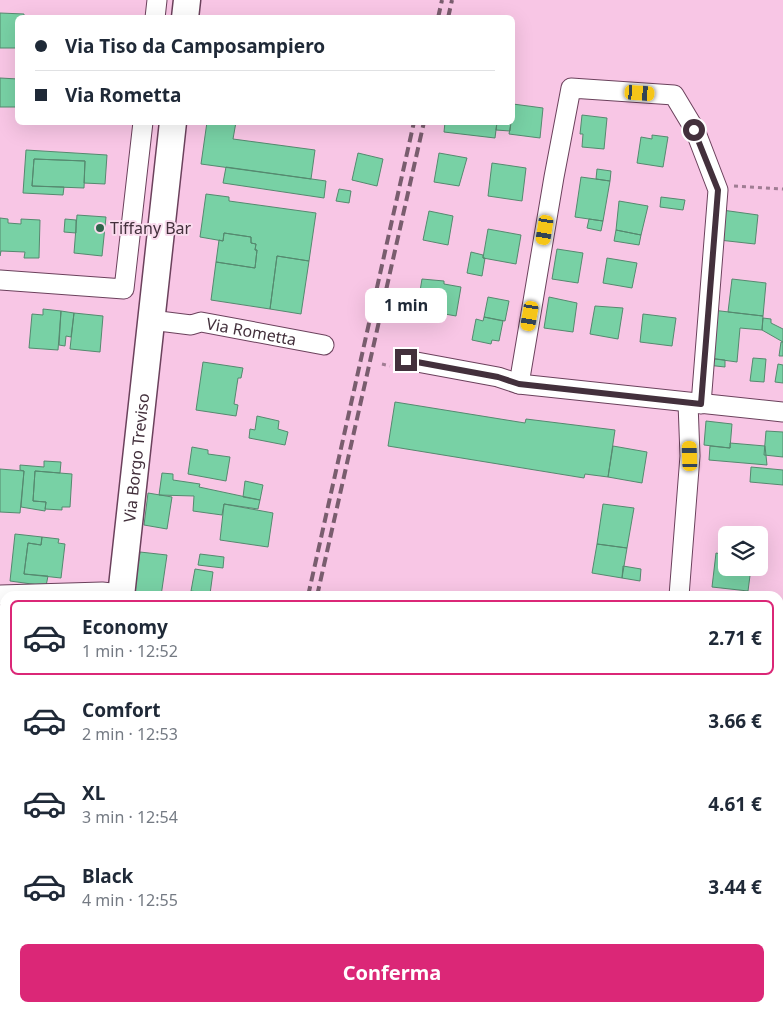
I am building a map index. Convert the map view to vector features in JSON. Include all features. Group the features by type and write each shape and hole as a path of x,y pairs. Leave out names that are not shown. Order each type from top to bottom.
{"street":[{"path":"155,15 157,0"},
{"path":"185,15 187,0"},
{"path":"519,384 571,88 674,95 694,130 716,184 717,199 695,403 679,591"},
{"path":"0,280 124,289 143,125"},
{"name":"Via Borgo Treviso","path":"121,591 173,125"},
{"path":"132,220 161,223"},
{"name":"Via Rometta","path":"150,320 191,325 201,322 324,345"},
{"path":"406,360 498,377 519,384 783,412"}],"path":[{"path":"716,184 783,190"}],"building":[{"path":"0,13 24,14 15,15 15,48 0,48"},
{"path":"0,78 15,79 15,107 0,107"},
{"path":"515,104 543,108 540,138 509,134 510,125 515,125"},
{"path":"582,115 607,118 604,149 582,147 583,134 580,134"},
{"path":"207,125 235,125 233,139 315,150 311,179 201,164"},
{"path":"445,125 497,125 495,138 444,132"},
{"path":"497,125 511,125 510,131 496,130"},
{"path":"652,135 668,137 663,167 637,163 641,137 652,139"},
{"path":"26,150 107,155 105,184 84,183 85,161 34,159 32,186 64,187 63,195 23,193"},
{"path":"358,153 383,159 377,186 352,180"},
{"path":"439,153 467,158 459,186 434,182"},
{"path":"34,159 85,161 84,188 32,186"},
{"path":"492,163 526,168 522,201 488,196"},
{"path":"226,167 326,181 324,198 223,183"},
{"path":"597,169 611,171 610,181 596,179"},
{"path":"581,177 610,181 603,221 575,217"},
{"path":"339,189 351,191 349,203 336,201"},
{"path":"206,194 229,197 229,201 316,213 309,261 277,256 270,309 211,300 216,262 255,268 257,250 255,250 256,244 251,243 251,237 224,233 223,241 200,237"},
{"path":"661,197 685,200 683,210 660,207"},
{"path":"619,201 648,206 641,235 616,230"},
{"path":"722,210 758,215 755,244 719,240"},
{"path":"429,211 453,216 448,245 423,240"},
{"path":"77,215 106,217 102,256 74,253"},
{"path":"0,218 8,219 8,223 21,224 21,219 40,220 39,258 24,258 25,252 1,251 0,256"},
{"path":"65,219 76,220 76,233 64,232"},
{"path":"589,219 603,221 601,231 587,228"},
{"path":"488,229 521,235 516,264 483,258"},
{"path":"616,230 641,235 639,245 614,241"},
{"path":"224,233 251,237 251,243 256,244 255,250 257,250 255,268 216,262 219,240 223,241"},
{"path":"557,249 583,253 578,283 552,279"},
{"path":"471,252 483,255 483,258 485,258 482,276 467,273"},
{"path":"277,256 309,261 301,314 270,309"},
{"path":"607,258 637,263 632,288 603,283"},
{"path":"422,279 444,281 444,284 461,287 456,316 417,309"},
{"path":"732,279 766,283 763,316 728,312"},
{"path":"488,297 509,301 505,321 484,317"},
{"path":"549,297 577,303 573,332 544,328"},
{"path":"595,306 623,308 618,339 590,334"},
{"path":"43,309 61,311 58,350 29,348 32,314 43,315"},
{"path":"712,310 763,316 762,330 740,328 737,362 708,358"},
{"path":"61,311 74,313 71,337 66,336 65,346 59,345"},
{"path":"74,313 103,316 100,352 70,349"},
{"path":"643,314 676,318 672,346 640,342"},
{"path":"484,317 503,321 499,341 492,340 491,344 472,340 476,319 483,321"},
{"path":"763,318 771,319 771,323 783,329 783,342 762,330"},
{"path":"781,342 783,342 783,356 779,356"},
{"path":"708,358 725,360 725,367 707,365"},
{"path":"753,358 766,359 764,382 750,381"},
{"path":"203,362 243,368 241,378 238,378 234,404 238,405 236,416 196,410"},
{"path":"778,364 783,365 783,383 775,382"},
{"path":"395,402 525,423 526,419 615,430 608,477 585,474 584,478 388,446"},
{"path":"257,416 279,421 278,429 288,432 285,445 249,438 250,429 255,430"},
{"path":"706,421 732,424 730,448 704,445"},
{"path":"766,431 783,432 783,457 764,455"},
{"path":"730,443 765,446 767,465 709,460 710,446 730,448"},
{"path":"613,446 647,452 642,483 608,477"},
{"path":"192,447 208,450 208,454 230,457 226,481 188,474"},
{"path":"44,461 61,462 60,473 35,471 33,501 46,502 45,511 21,507 24,471 20,470 20,465 44,467"},
{"path":"751,467 783,470 783,485 750,482"},
{"path":"0,469 24,471 20,513 0,512"},
{"path":"35,471 72,474 70,507 62,507 62,510 45,509 46,502 33,501"},
{"path":"162,473 173,474 173,480 200,484 199,487 260,500 258,509 224,504 222,515 193,511 194,496 159,495"},
{"path":"245,481 263,485 260,500 243,497"},
{"path":"148,493 172,497 167,529 144,525"},
{"path":"224,504 273,513 268,547 220,540"},
{"path":"603,504 634,508 627,548 597,544"},
{"path":"15,534 42,537 41,545 28,543 24,574 48,576 46,586 10,581"},
{"path":"42,537 59,539 58,543 65,544 61,578 24,574 28,543 41,545"},
{"path":"597,544 627,548 622,578 592,573"},
{"path":"140,552 167,555 162,591 134,591"},
{"path":"716,553 718,553 718,576 750,576 748,591 712,587"},
{"path":"200,554 224,557 223,568 198,565"},
{"path":"623,566 641,569 640,581 622,578"},
{"path":"195,569 213,572 210,591 191,591"}],"railway":[{"path":"439,15 442,0"},
{"path":"449,15 452,0"},
{"path":"309,591 413,125"},
{"path":"318,591 423,125"}],"place":[{"name":"Tiffany Bar","path":"100,228"}],"route":[{"path":"406,360 498,377 519,384 701,404 705,333 718,190 694,130"}]}
